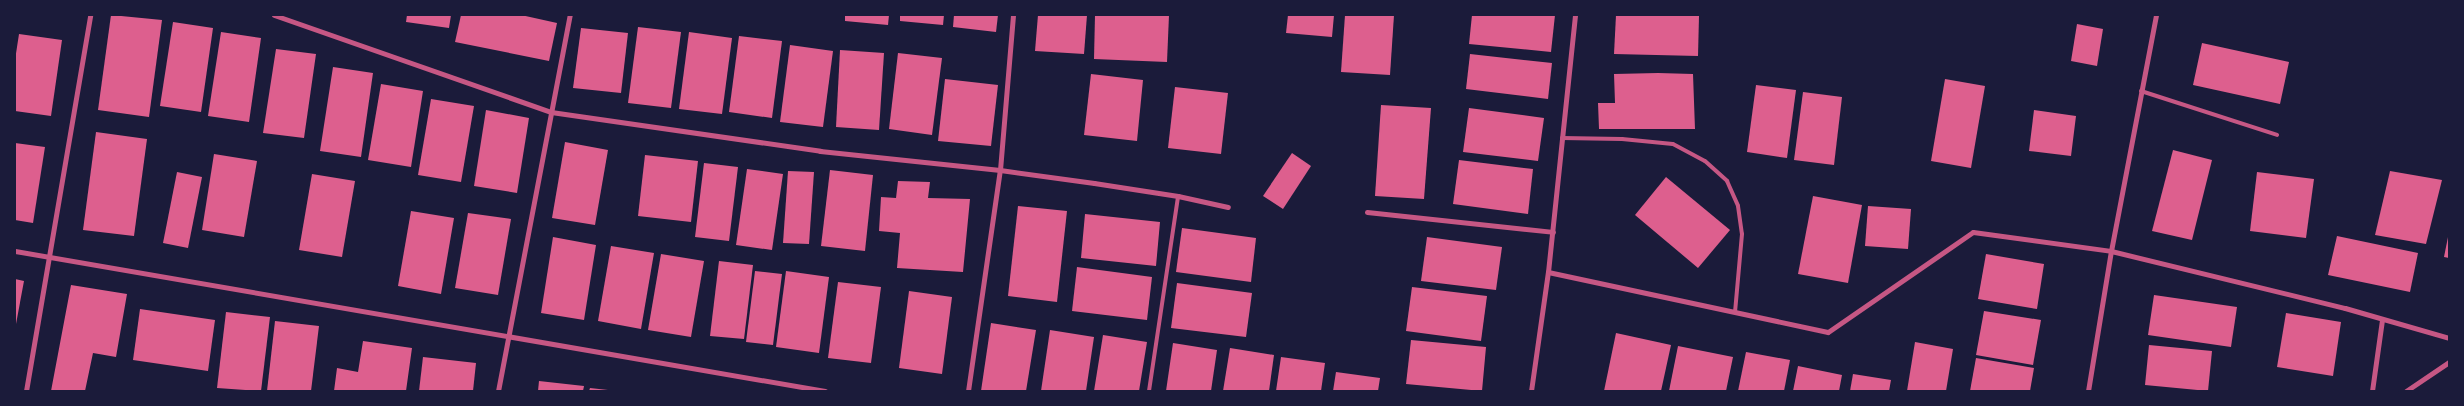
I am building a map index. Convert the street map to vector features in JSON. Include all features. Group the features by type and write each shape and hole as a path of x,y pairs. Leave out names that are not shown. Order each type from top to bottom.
{"street":[{"path":"26,391 90,15"},
{"path":"274,15 551,112 820,151 1000,170 1178,196 1228,207"},
{"path":"498,391 570,15"},
{"path":"968,391 1000,170 1013,15"},
{"path":"1530,391 1553,232 1575,15"},
{"path":"2088,391 2110,251 2156,15"},
{"path":"1366,212 1553,232"},
{"path":"1548,272 1828,332 1973,232 2110,251 2345,308 2449,338"},
{"path":"15,251 825,391"},
{"path":"2372,391 2382,320"},
{"path":"2406,391 2449,362"}],"lane":[{"path":"2141,91 2277,135"},
{"path":"1562,138 1622,139 1674,144 1705,162 1727,181 1738,206 1742,234 1735,312"},
{"path":"1149,391 1178,196"}],"building":[{"path":"111,15 162,20 149,117 98,110"},
{"path":"407,15 451,15 449,28 406,22"},
{"path":"461,15 521,15 557,23 549,61 455,42"},
{"path":"845,15 889,15 888,25 845,21"},
{"path":"900,15 944,15 943,25 900,21"},
{"path":"954,15 998,15 996,32 953,27"},
{"path":"1038,15 1087,15 1084,54 1035,51"},
{"path":"1095,15 1169,15 1167,62 1094,59"},
{"path":"1288,15 1334,15 1332,37 1286,33"},
{"path":"1345,15 1394,15 1390,75 1341,72"},
{"path":"1472,15 1555,15 1551,52 1469,44"},
{"path":"1616,15 1699,16 1698,56 1614,54"},
{"path":"173,22 213,28 201,112 160,106"},
{"path":"2077,24 2103,29 2097,66 2071,61"},
{"path":"638,27 681,32 671,108 628,103"},
{"path":"581,28 628,33 621,93 573,88"},
{"path":"221,32 261,38 249,122 208,116"},
{"path":"689,32 732,38 722,114 679,109"},
{"path":"19,34 62,40 51,116 15,111 15,60"},
{"path":"739,36 782,41 772,118 729,112"},
{"path":"2202,43 2289,62 2280,104 2193,85"},
{"path":"790,45 833,51 823,127 780,122"},
{"path":"276,49 316,54 304,138 263,133"},
{"path":"840,50 884,53 879,130 836,127"},
{"path":"898,53 942,58 932,135 889,129"},
{"path":"1470,54 1552,63 1548,99 1466,89"},
{"path":"333,67 373,73 361,157 320,151"},
{"path":"1091,74 1143,80 1137,141 1084,135"},
{"path":"1614,74 1693,74 1695,129 1599,129 1598,103 1615,103"},
{"path":"945,79 998,85 991,146 938,141"},
{"path":"1945,79 1985,86 1971,168 1931,161"},
{"path":"381,84 423,91 411,167 368,160"},
{"path":"1756,85 1796,90 1787,158 1747,152"},
{"path":"1175,87 1228,93 1221,154 1168,148"},
{"path":"1803,92 1842,97 1834,165 1794,160"},
{"path":"431,99 474,106 461,182 418,175"},
{"path":"1381,105 1431,108 1424,199 1375,196"},
{"path":"1469,108 1544,118 1538,161 1463,152"},
{"path":"486,110 529,118 517,193 474,186"},
{"path":"2034,110 2076,116 2071,156 2029,151"},
{"path":"96,132 147,139 134,236 83,230"},
{"path":"565,142 608,150 595,225 552,218"},
{"path":"15,143 45,147 33,223 15,220"},
{"path":"2173,150 2212,160 2192,240 2152,231"},
{"path":"1292,153 1311,166 1283,209 1263,196"},
{"path":"214,154 257,161 244,237 202,230"},
{"path":"645,155 698,161 691,222 638,216"},
{"path":"1459,160 1533,169 1528,214 1453,204"},
{"path":"704,163 738,167 729,241 695,237"},
{"path":"747,169 783,174 772,250 736,245"},
{"path":"830,170 873,175 865,251 821,246"},
{"path":"788,171 814,172 809,244 783,243"},
{"path":"2390,171 2442,180 2426,244 2375,235"},
{"path":"177,172 202,177 188,248 163,243"},
{"path":"2257,172 2314,179 2306,238 2250,231"},
{"path":"312,174 355,181 342,257 299,250"},
{"path":"1666,177 1730,230 1698,268 1635,215"},
{"path":"898,181 930,182 928,198 970,199 963,272 897,268 900,233 879,231 881,197 896,198"},
{"path":"1813,196 1862,205 1848,283 1798,274"},
{"path":"1018,206 1067,211 1057,302 1008,296"},
{"path":"1868,206 1911,209 1908,249 1865,246"},
{"path":"411,211 454,218 441,294 398,286"},
{"path":"468,213 511,219 498,295 455,288"},
{"path":"1085,214 1160,222 1156,266 1081,258"},
{"path":"1182,228 1256,238 1251,282 1176,272"},
{"path":"2337,236 2418,253 2410,292 2328,275"},
{"path":"553,237 596,245 584,320 541,313"},
{"path":"1427,237 1502,247 1496,290 1421,281"},
{"path":"2449,237 2449,258 2444,257"},
{"path":"611,246 654,253 641,329 598,321"},
{"path":"661,254 704,261 691,337 648,330"},
{"path":"1986,254 2044,264 2037,309 1978,299"},
{"path":"719,261 753,265 744,339 710,336"},
{"path":"1077,267 1152,277 1147,320 1072,311"},
{"path":"755,271 782,274 773,345 746,342"},
{"path":"786,271 829,277 819,353 776,347"},
{"path":"15,279 24,281 16,324 15,324"},
{"path":"838,282 881,287 871,363 828,358"},
{"path":"1177,283 1252,293 1246,337 1171,328"},
{"path":"71,285 127,294 116,357 93,353 85,391 51,391"},
{"path":"1412,287 1487,296 1481,341 1406,331"},
{"path":"909,291 952,297 942,374 899,368"},
{"path":"2154,295 2237,307 2231,347 2148,335"},
{"path":"140,309 215,320 208,371 133,360"},
{"path":"1984,311 2041,320 2033,365 1976,355"},
{"path":"226,312 270,317 261,391 217,388"},
{"path":"2286,313 2341,322 2333,376 2277,367"},
{"path":"275,321 319,326 311,391 267,391"},
{"path":"991,323 1036,330 1026,391 981,391"},
{"path":"1050,330 1094,337 1086,391 1041,391"},
{"path":"1616,333 1671,345 1661,391 1604,391"},
{"path":"1103,335 1147,342 1139,391 1094,391"},
{"path":"1411,340 1486,347 1482,391 1406,384"},
{"path":"363,341 412,348 406,391 334,391 337,368 358,372"},
{"path":"1915,342 1953,349 1946,391 1907,391"},
{"path":"1173,343 1217,350 1211,391 1166,391"},
{"path":"2149,345 2212,351 2208,391 2145,385"},
{"path":"1678,346 1733,357 1726,391 1669,391"},
{"path":"1230,348 1274,355 1269,391 1223,391"},
{"path":"1746,352 1790,360 1784,391 1738,391"},
{"path":"423,357 476,363 473,391 419,391"},
{"path":"1281,357 1325,363 1321,391 1276,391"},
{"path":"1976,358 2034,368 2030,391 1970,391"},
{"path":"1798,366 1842,375 1839,391 1793,391"},
{"path":"1336,372 1380,378 1378,391 1333,391"},
{"path":"1853,374 1891,380 1889,391 1850,391"},
{"path":"539,381 584,386 583,391 538,391"},
{"path":"590,388 608,390 608,391 589,391"}]}
